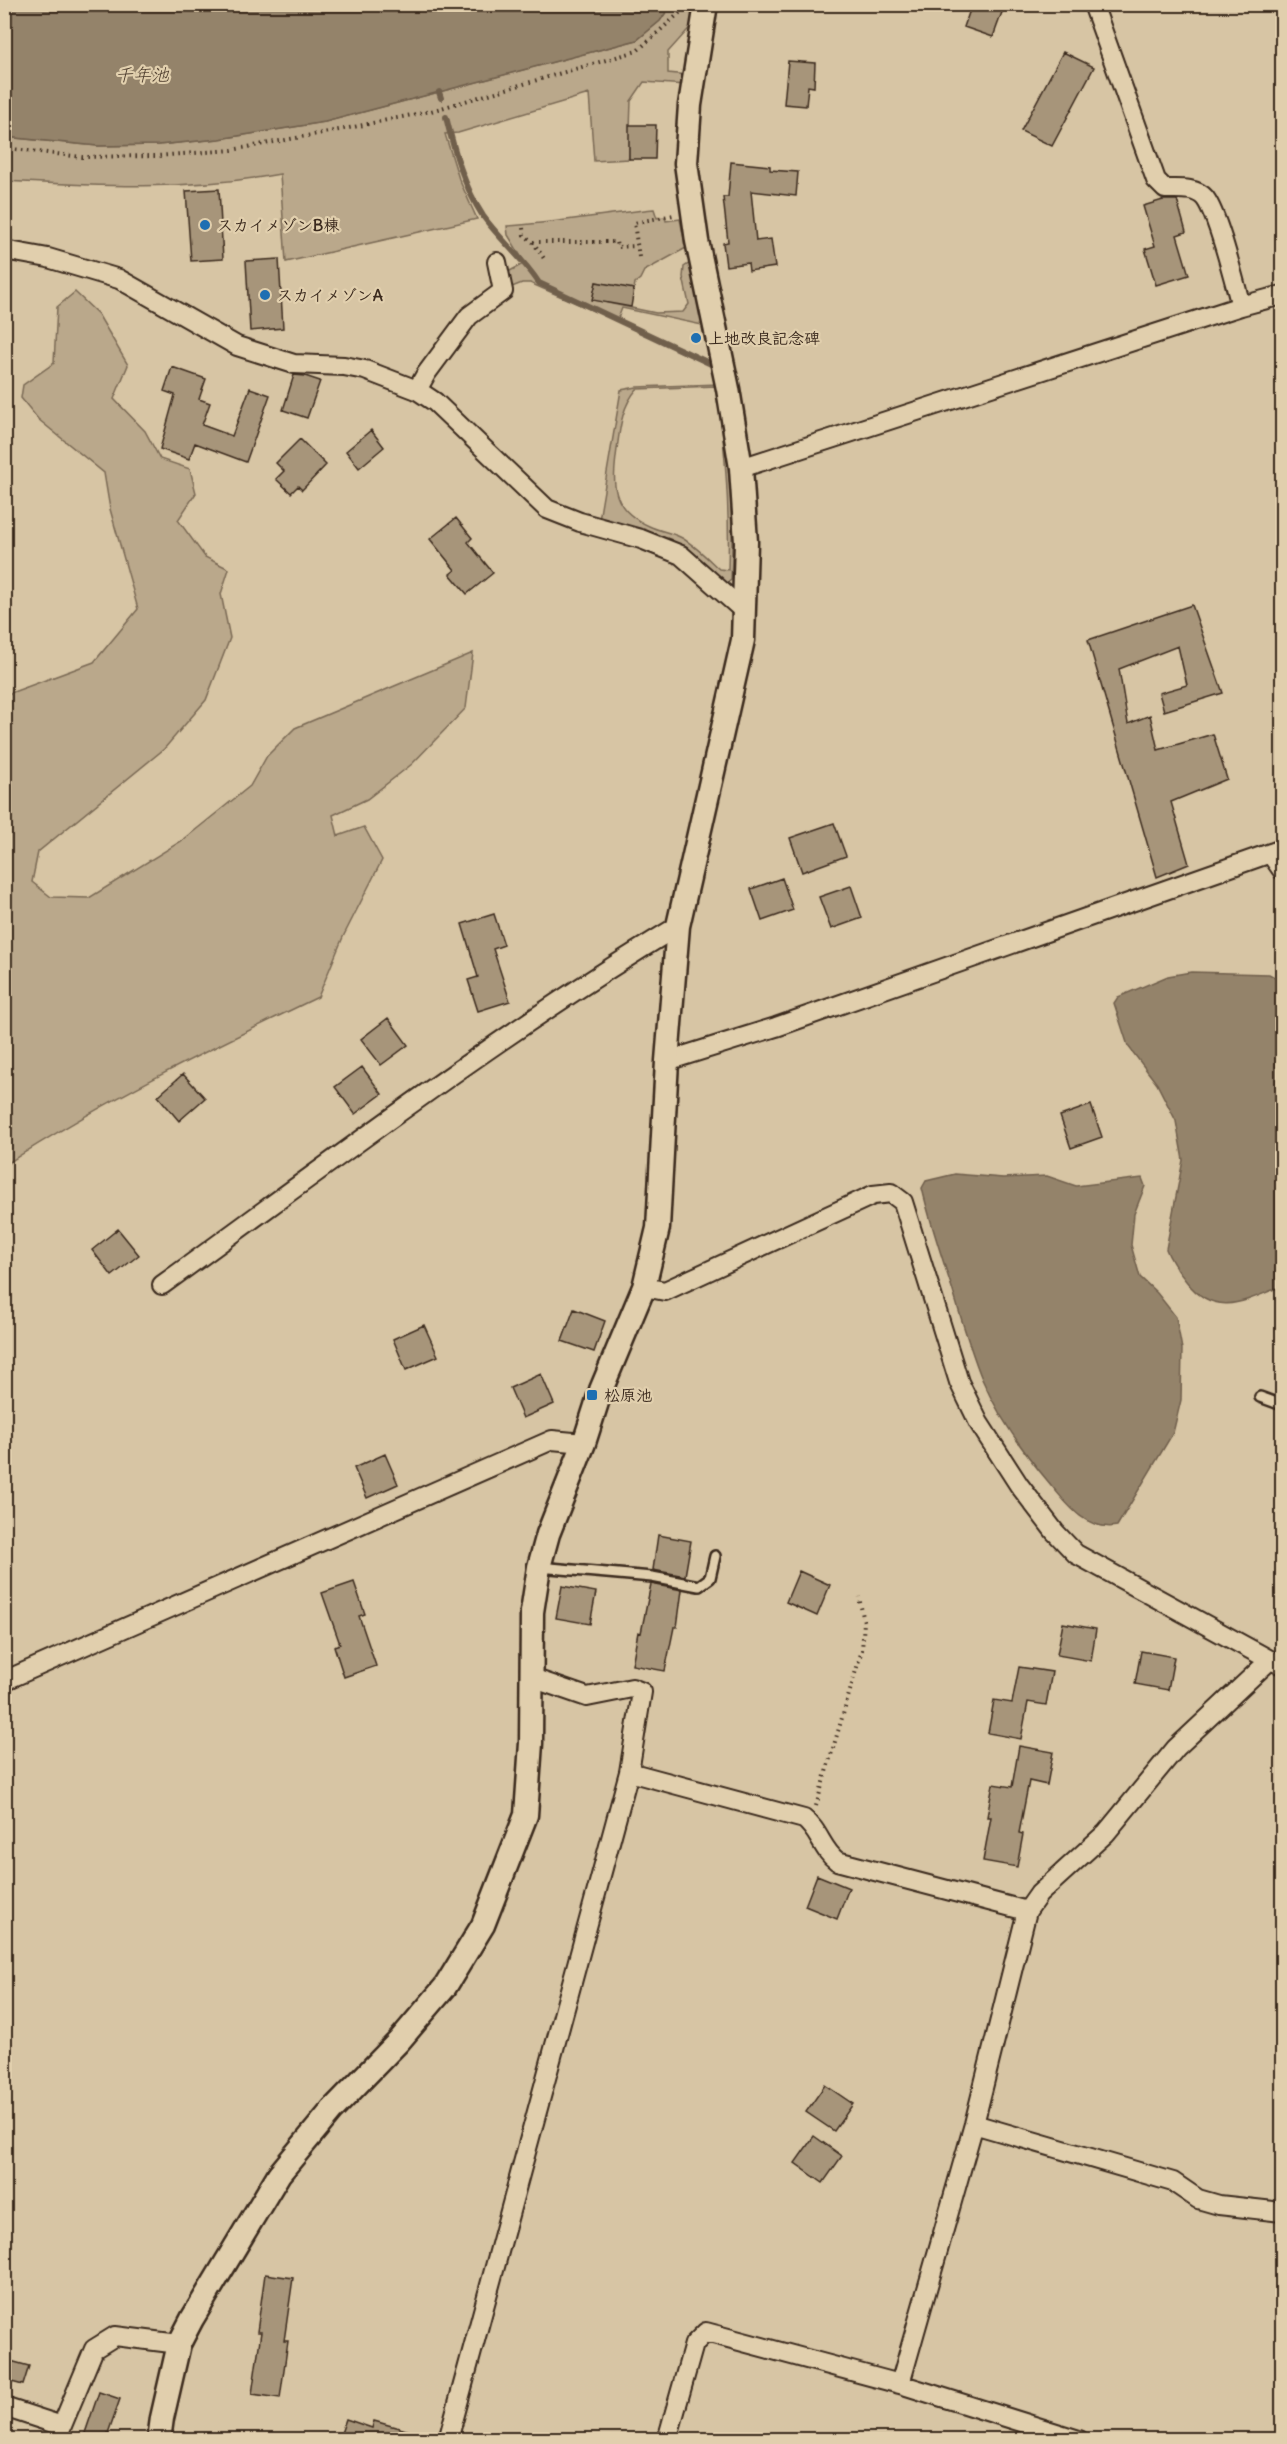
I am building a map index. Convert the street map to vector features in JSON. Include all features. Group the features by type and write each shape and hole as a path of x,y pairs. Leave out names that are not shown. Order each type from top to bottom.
{"street":[{"path":"159,2439 179,2344 279,2174 332,2110 399,2041 445,1987 483,1925 526,1815 532,1678 532,1612 539,1567 548,1534 584,1443 601,1390 644,1287 658,1228 667,1061 678,926 743,640 746,542 741,468 728,388 692,212 686,163 690,105 706,4"},
{"path":"1093,4 1156,180 1165,189 1189,189 1204,197 1215,221 1241,306"},
{"path":"4,250 48,258 119,279 237,346 294,363 344,366 365,370 417,390 435,402 547,509 580,522 641,539 681,555 744,611"},
{"path":"417,390 426,374 469,316 503,291 497,262"},
{"path":"741,468 1241,306 1282,295"},
{"path":"667,1061 776,1027 1276,851 1282,870"},
{"path":"162,1284 408,1107 599,974 678,926"},
{"path":"644,1287 665,1291 873,1196 891,1193 903,1202 959,1382 979,1423 1019,1485 1055,1532 1076,1554 1276,1662 1176,1748 1106,1833 1039,1894 1027,1911 974,2124 900,2384"},
{"path":"4,1681 552,1440 584,1443"},
{"path":"448,2439 629,1772 642,1692 632,1688 588,1697 532,1678"},
{"path":"629,1772 804,1820 811,1824 830,1856 837,1862 1027,1911"},
{"path":"974,2124 1173,2182 1198,2199 1219,2205 1282,2212"},
{"path":"667,2439 694,2344 706,2332 900,2384 1079,2439"},
{"path":"4,2408 59,2433 93,2349 115,2336 179,2344"}],"lane":[{"path":"1260,1397 1282,1405"},
{"path":"539,1567 652,1577 699,1586 710,1578 715,1556"}],"path":[{"path":"4,148 82,157 156,156 232,150 431,111 637,51 681,14 687,4"},
{"path":"639,257 634,223 692,212"},
{"path":"523,228 524,235 533,242 545,260"},
{"path":"533,242 616,242 617,247 637,246"},
{"path":"811,1824 862,1650 864,1622 859,1597"}],"shaded area":[{"path":"671,5 681,5 680,7 698,5 695,22 668,52 668,73 688,75 686,85 644,82 631,101 629,159 594,161 589,94 458,133 445,134 459,179 477,219 286,262 280,174 211,183 142,186 5,181 4,137 98,146 158,145 219,139 325,122 637,40 660,21"},
{"path":"654,209 657,218 665,217 666,221 680,219 686,248 644,271 635,283 634,289 596,282 593,300 656,313 683,312 689,304 683,277 684,267 690,263 707,326 622,308 617,321 530,283 512,287 508,272 525,263 508,235 507,226"},
{"path":"75,292 98,314 128,365 114,399 145,431 160,459 190,469 196,493 178,520 205,557 229,569 221,594 230,638 206,700 164,749 38,852 32,882 51,897 89,898 183,840 250,786 267,756 295,728 473,653 466,708 412,764 367,799 333,815 338,836 364,827 382,860 343,937 318,997 120,1097 5,1165 5,695 94,662 138,609 110,509 104,473 38,419 21,398 23,385 54,363 57,307"},
{"path":"719,384 732,531 731,580 726,584 690,552 670,539 599,520 621,390 637,387","holes":["717,386 728,501 728,570 719,569 680,537 653,528 627,512 621,504 615,485 615,462 621,425 628,402 637,389"]}],"water":[{"name":"千年池","path":"4,5 671,5 660,21 637,40 325,122 219,139 158,145 98,146 5,137"},
{"path":"1191,972 1269,974 1282,981 1282,1286 1243,1301 1231,1303 1208,1300 1197,1293 1177,1270 1166,1249 1183,1160 1176,1121 1157,1084 1128,1046 1114,1003 1118,997 1168,976"},
{"path":"955,1174 1003,1178 1047,1176 1076,1186 1142,1178 1145,1186 1134,1214 1131,1245 1140,1277 1157,1293 1176,1317 1182,1349 1181,1400 1173,1433 1117,1526 1096,1525 1071,1509 1013,1435 982,1379 922,1188 926,1181"}],"building":[{"path":"972,4 1005,4 993,37 964,27"},
{"path":"1063,52 1094,67 1052,146 1021,131"},
{"path":"788,61 815,63 814,87 808,86 806,106 784,104"},
{"path":"629,125 656,125 655,159 629,159"},
{"path":"731,162 770,166 770,170 798,172 796,196 751,191 756,241 771,239 775,267 749,271 748,263 726,266 723,243 728,242 723,197 728,197"},
{"name":"スカイメゾンB棟","path":"219,189 223,259 191,261 186,191"},
{"path":"1163,200 1177,200 1186,232 1177,235 1189,275 1156,285 1145,249 1155,246 1143,206"},
{"name":"スカイメゾンA","path":"279,259 283,328 250,331 246,261"},
{"path":"596,282 634,289 631,307 592,300"},
{"path":"172,367 206,379 199,399 210,403 202,425 232,436 250,388 270,395 246,462 195,443 189,459 160,449 175,395 164,391"},
{"path":"294,375 320,381 307,418 283,410"},
{"path":"371,430 384,447 359,468 346,451"},
{"path":"300,439 326,465 302,490 298,486 291,493 276,479 284,471 276,463"},
{"path":"456,518 472,538 468,542 493,573 467,594 450,574 455,570 430,539"},
{"path":"1192,605 1223,693 1164,711 1159,693 1187,685 1178,646 1119,669 1128,724 1150,715 1158,750 1213,734 1227,779 1171,802 1189,864 1157,877 1088,640"},
{"path":"834,823 846,856 802,872 790,838"},
{"path":"782,878 793,910 762,921 751,889"},
{"path":"851,886 862,918 831,929 819,897"},
{"path":"494,914 504,945 493,949 510,1001 478,1011 468,980 478,977 462,924"},
{"path":"388,1018 408,1045 381,1065 361,1039"},
{"path":"362,1067 382,1094 355,1114 335,1087"},
{"path":"183,1074 205,1098 179,1121 158,1096"},
{"path":"1091,1105 1102,1137 1071,1148 1060,1116"},
{"path":"118,1229 139,1255 112,1276 92,1250"},
{"path":"574,1309 605,1321 594,1352 562,1341"},
{"path":"424,1325 438,1356 406,1370 393,1339"},
{"path":"541,1374 554,1404 523,1418 510,1388"},
{"path":"385,1454 398,1484 367,1498 354,1468"},
{"path":"658,1535 691,1541 685,1576 653,1570"},
{"path":"799,1571 830,1585 817,1616 786,1602"},
{"path":"354,1582 365,1614 359,1616 376,1666 344,1677 334,1646 340,1644 322,1593"},
{"path":"651,1584 682,1590 677,1627 674,1627 665,1671 632,1665"},
{"path":"562,1586 596,1592 590,1624 556,1618"},
{"path":"1063,1623 1096,1629 1091,1661 1057,1655"},
{"path":"1141,1651 1174,1657 1168,1690 1135,1684"},
{"path":"1019,1667 1052,1672 1046,1705 1028,1702 1021,1739 988,1733 994,1700 1012,1703"},
{"path":"1019,1746 1053,1752 1047,1785 1029,1781 1019,1833 1023,1834 1017,1867 983,1861 991,1817 987,1817 993,1784 1012,1787"},
{"path":"817,1875 849,1888 837,1919 805,1906"},
{"path":"825,2085 853,2104 834,2131 806,2112"},
{"path":"814,2136 842,2156 823,2183 795,2163"},
{"path":"265,2274 293,2278 284,2341 288,2341 280,2398 252,2394 261,2332 257,2332"},
{"path":"7,2360 29,2366 23,2385 4,2380"},
{"path":"99,2392 120,2399 106,2439 83,2439"},
{"path":"346,2419 372,2428 374,2421 424,2435 423,2439 339,2439"}],"waterway":[{"path":"439,92 441,98"},
{"path":"446,117 460,168 476,205 539,283 711,364"}],"place":[{"name":"スカイメゾンB棟","path":"205,225"},
{"name":"スカイメゾンA","path":"265,295"},
{"name":"上地改良記念碑","path":"696,338"},
{"name":"松原池","path":"592,1395"}]}
